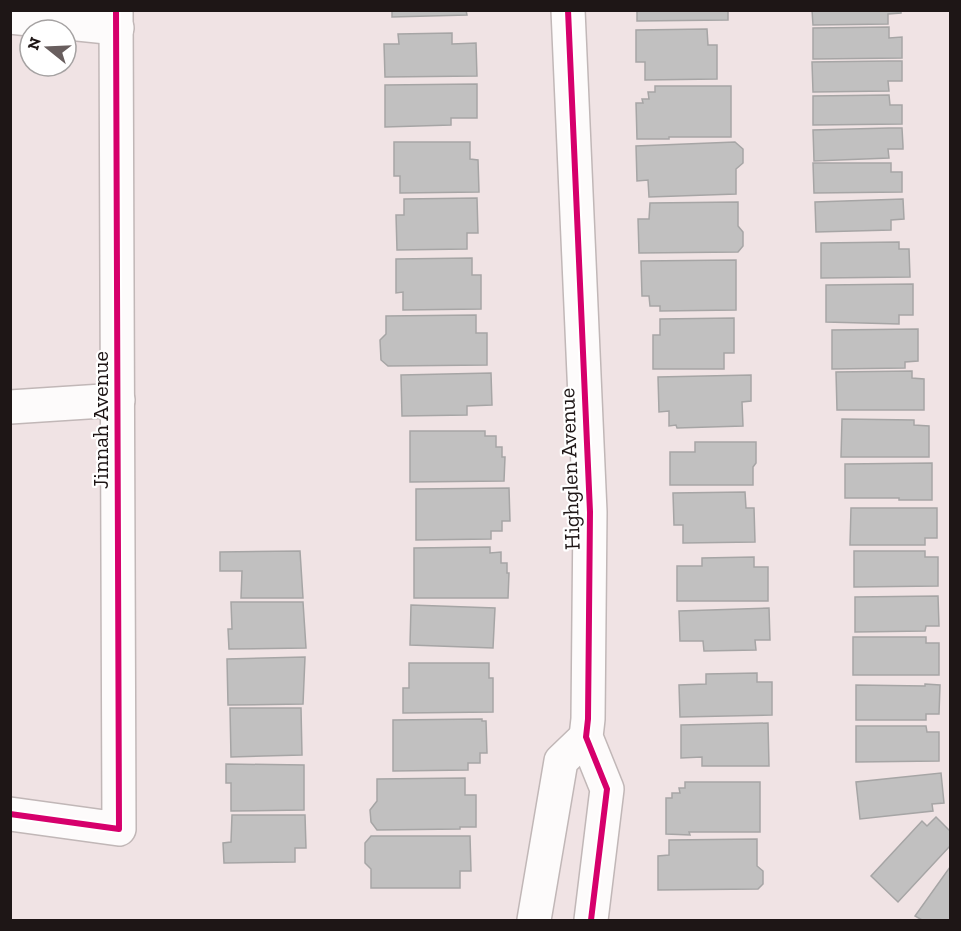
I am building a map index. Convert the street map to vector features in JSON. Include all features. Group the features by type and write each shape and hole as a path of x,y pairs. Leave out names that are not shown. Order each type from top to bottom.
{"street":[{"name":"Highglen Avenue","path":"568,10 590,512 586,737 607,789 591,921"},
{"path":"10,17 117,19"},
{"name":"Jinnah Avenue","path":"10,814 119,829 117,19"},
{"path":"10,407 118,400"},
{"path":"534,921 561,761 586,737"}],"building":[{"path":"392,10 466,10 467,15 392,17"},
{"path":"637,10 728,10 728,20 637,21"},
{"path":"812,10 901,10 901,13 888,14 888,24 813,25"},
{"path":"889,27 889,38 902,37 902,58 813,59 813,28"},
{"path":"707,29 708,45 717,45 717,79 645,80 645,62 636,62 636,30"},
{"path":"452,33 452,44 476,43 477,76 385,77 384,44 399,44 398,34"},
{"path":"902,61 902,81 888,81 889,91 813,92 812,62"},
{"path":"477,84 477,118 451,118 451,125 385,127 385,85"},
{"path":"655,86 731,86 731,137 637,139 636,103 643,103 642,99 649,99 648,92 655,92"},
{"path":"889,95 890,105 902,105 902,124 813,125 813,96"},
{"path":"902,128 903,149 888,149 889,158 814,161 813,130"},
{"path":"394,142 470,142 470,159 478,160 479,192 400,193 400,176 394,176"},
{"path":"735,142 743,149 743,163 736,169 736,194 649,197 648,180 637,181 636,146"},
{"path":"813,163 891,163 891,172 902,172 902,192 814,193"},
{"path":"477,198 478,233 467,233 467,249 397,250 396,215 404,215 404,199"},
{"path":"903,199 904,219 891,220 891,230 816,232 815,202"},
{"path":"738,202 738,226 743,232 743,246 738,252 639,253 638,219 649,219 650,203"},
{"path":"899,242 899,249 909,249 910,277 821,278 821,243"},
{"path":"472,258 472,275 481,275 481,309 403,310 403,292 396,293 396,259"},
{"path":"736,260 736,310 660,311 660,306 650,306 649,296 642,296 641,261"},
{"path":"913,284 913,315 899,315 899,324 826,322 826,285"},
{"path":"476,315 476,333 487,333 487,365 388,366 381,360 380,340 386,334 386,316"},
{"path":"734,318 734,353 724,353 724,369 653,369 653,335 660,335 660,319"},
{"path":"918,329 918,361 905,362 905,368 832,369 832,330"},
{"path":"912,371 912,378 924,379 924,410 837,410 836,372"},
{"path":"491,373 492,405 467,406 467,415 402,416 401,375"},
{"path":"751,375 751,401 742,402 743,426 677,428 676,425 669,426 669,411 659,412 658,377"},
{"path":"842,419 914,420 914,425 929,426 929,457 841,457"},
{"path":"410,431 485,431 485,436 496,436 496,447 502,447 502,457 505,457 504,481 410,482"},
{"path":"695,442 756,442 753,485 670,485 670,452 695,452"},
{"path":"932,463 932,500 845,498 845,464"},
{"path":"509,488 510,521 502,521 502,531 491,531 491,539 416,540 416,489"},
{"path":"745,492 746,508 754,508 755,542 683,543 683,525 674,525 673,493"},
{"path":"851,508 937,508 937,538 925,538 925,545 850,545"},
{"path":"490,547 490,553 501,552 501,563 507,563 508,598 414,598 414,548"},
{"path":"300,551 303,598 241,598 242,571 220,571 220,552"},
{"path":"854,551 925,551 925,557 938,557 938,586 854,587"},
{"path":"754,557 754,567 768,567 768,601 677,601 677,566 702,566 702,558"},
{"path":"938,596 939,626 926,626 925,631 855,632 855,597"},
{"path":"231,602 303,602 306,648 229,649 228,629 232,629"},
{"path":"411,605 495,608 493,648 410,645"},
{"path":"769,608 770,640 755,640 756,650 704,651 703,641 680,641 679,611"},
{"path":"853,637 926,637 926,643 939,643 939,675 853,675"},
{"path":"305,657 303,704 228,705 227,659"},
{"path":"409,663 489,663 489,678 493,678 493,712 403,713 403,688 409,688"},
{"path":"757,673 757,682 772,682 772,715 680,717 679,685 706,684 706,674"},
{"path":"925,684 940,685 939,714 926,714 926,720 856,720 856,685 925,686"},
{"path":"230,708 301,708 302,755 231,757"},
{"path":"482,719 486,721 487,753 480,753 480,763 468,763 468,770 393,771 393,720"},
{"path":"768,723 769,766 702,766 702,757 681,758 681,725"},
{"path":"856,726 926,726 927,732 939,732 939,761 856,762"},
{"path":"226,764 304,765 304,810 231,811 231,783 226,783"},
{"path":"941,773 944,803 932,804 933,811 860,819 856,782"},
{"path":"465,778 465,795 476,795 476,827 377,830 371,822 370,810 377,801 377,779"},
{"path":"685,782 760,782 760,832 666,834 666,798 672,798 672,793 680,793 679,788 685,788"},
{"path":"232,815 305,815 306,848 295,848 295,862 224,863 223,843 231,842"},
{"path":"936,817 950,831 950,846 898,902 871,876 922,821 927,826"},
{"path":"371,836 470,836 471,871 460,871 460,888 371,888 371,869 365,863 365,843"},
{"path":"757,839 757,866 763,871 763,884 758,889 658,890 658,856 669,855 669,840"},
{"path":"950,867 950,920 922,920 915,916"}],"cycle path":[{"path":"10,814 119,829 116,10"},
{"path":"568,10 590,512 586,737 607,789 591,920"}]}
